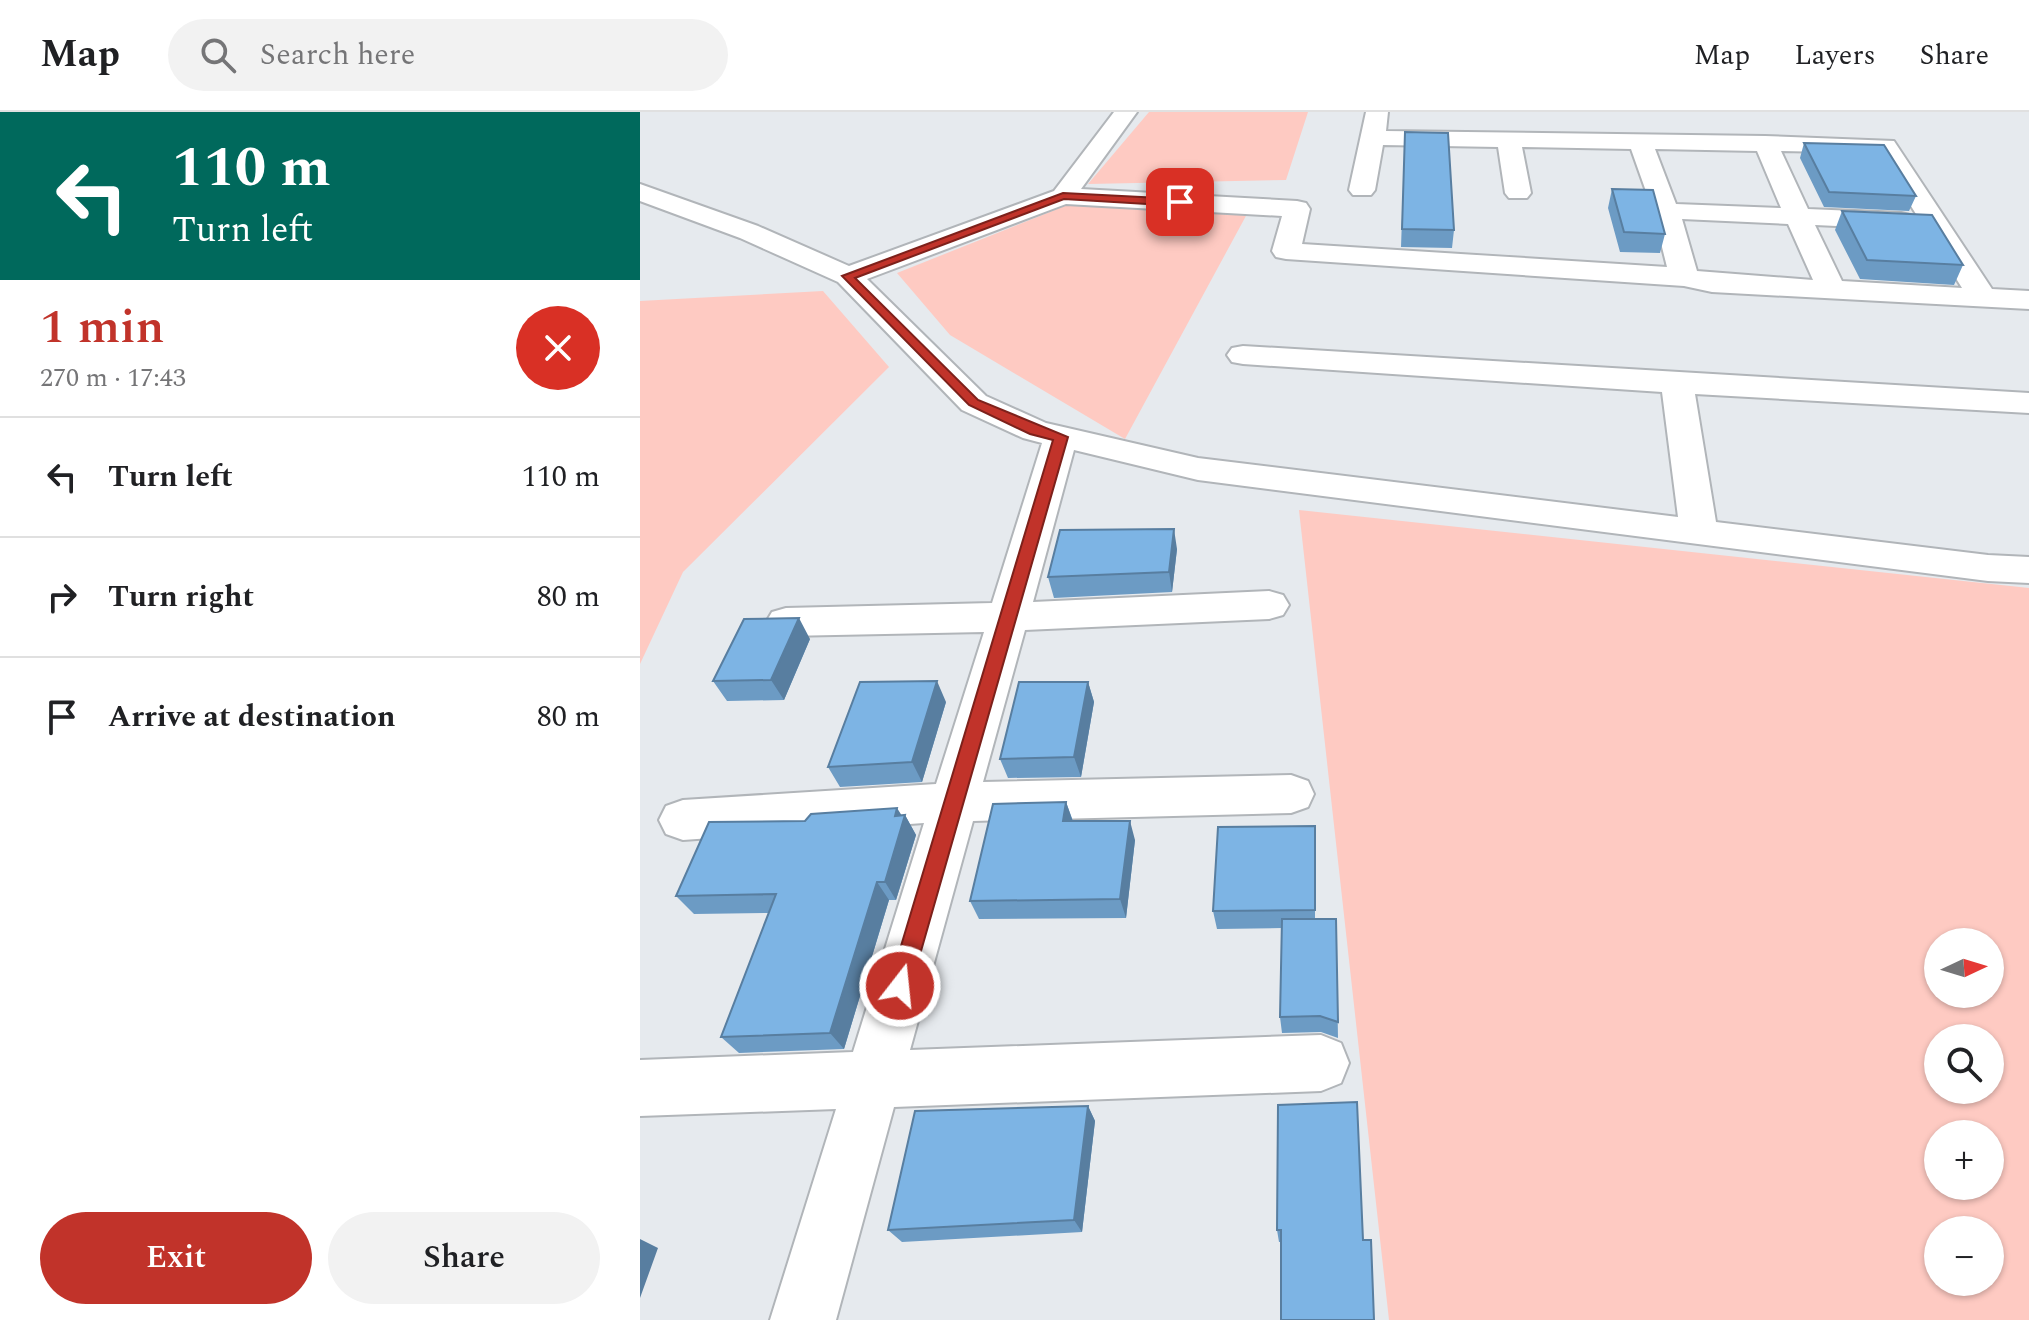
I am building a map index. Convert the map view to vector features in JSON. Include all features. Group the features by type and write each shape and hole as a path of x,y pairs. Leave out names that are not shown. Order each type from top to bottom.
{"street":[{"path":"1063,196 1126,112"},
{"path":"1362,190 1377,112"},
{"path":"1373,138 1886,146 1983,298"},
{"path":"1509,140 1518,193"},
{"path":"1640,142 1666,211 1684,277"},
{"path":"1765,143 1831,289"},
{"path":"640,192 749,232 848,276 974,403 1035,431 1198,469 1988,568 2029,570"},
{"path":"848,276 1063,196 1297,209 1286,251 1684,277 1712,283 2029,300"},
{"path":"1666,211 1935,223"},
{"path":"1243,355 2029,403"},
{"path":"1677,383 1699,532"},
{"path":"803,1320 1061,437"},
{"path":"786,622 1008,617 1269,605"},
{"path":"683,820 954,802 1291,794"},
{"path":"640,1088 873,1077 1321,1063"}],"shaded area":[{"path":"1149,112 1308,112 1286,180 1088,184"},
{"path":"1070,204 1247,214 1125,439 950,335 897,273"},
{"path":"823,291 889,367 683,572 640,664 640,301"},
{"path":"1299,510 2029,588 2029,1320 1389,1320"}],"building":[{"path":"1405,132 1448,133 1454,230 1402,229"},
{"path":"1804,143 1884,145 1916,196 1829,192"},
{"path":"1612,189 1653,190 1665,234 1624,232"},
{"path":"1842,211 1932,215 1963,265 1867,260"},
{"path":"1174,529 1169,572 1048,577 1060,530"},
{"path":"799,618 771,680 713,681 744,619"},
{"path":"937,681 912,762 828,767 860,682"},
{"path":"1019,682 1088,682 1074,757 1000,759"},
{"path":"1066,802 1063,821 1130,821 1120,899 970,901 993,804"},
{"path":"897,808 895,816 905,815 885,882 877,882 830,1033 721,1037 776,894 676,896 709,822 805,821 811,814"},
{"path":"1315,826 1315,910 1213,911 1218,827"},
{"path":"1282,919 1336,919 1338,1022 1320,1016 1280,1017"},
{"path":"1357,1102 1363,1240 1371,1240 1374,1320 1281,1320 1281,1230 1277,1230 1278,1105"},
{"path":"1088,1106 1074,1220 888,1230 915,1111"}],"route":[{"path":"900,986 1061,437 1035,431 974,403 848,276 1063,196 1180,202"}]}
